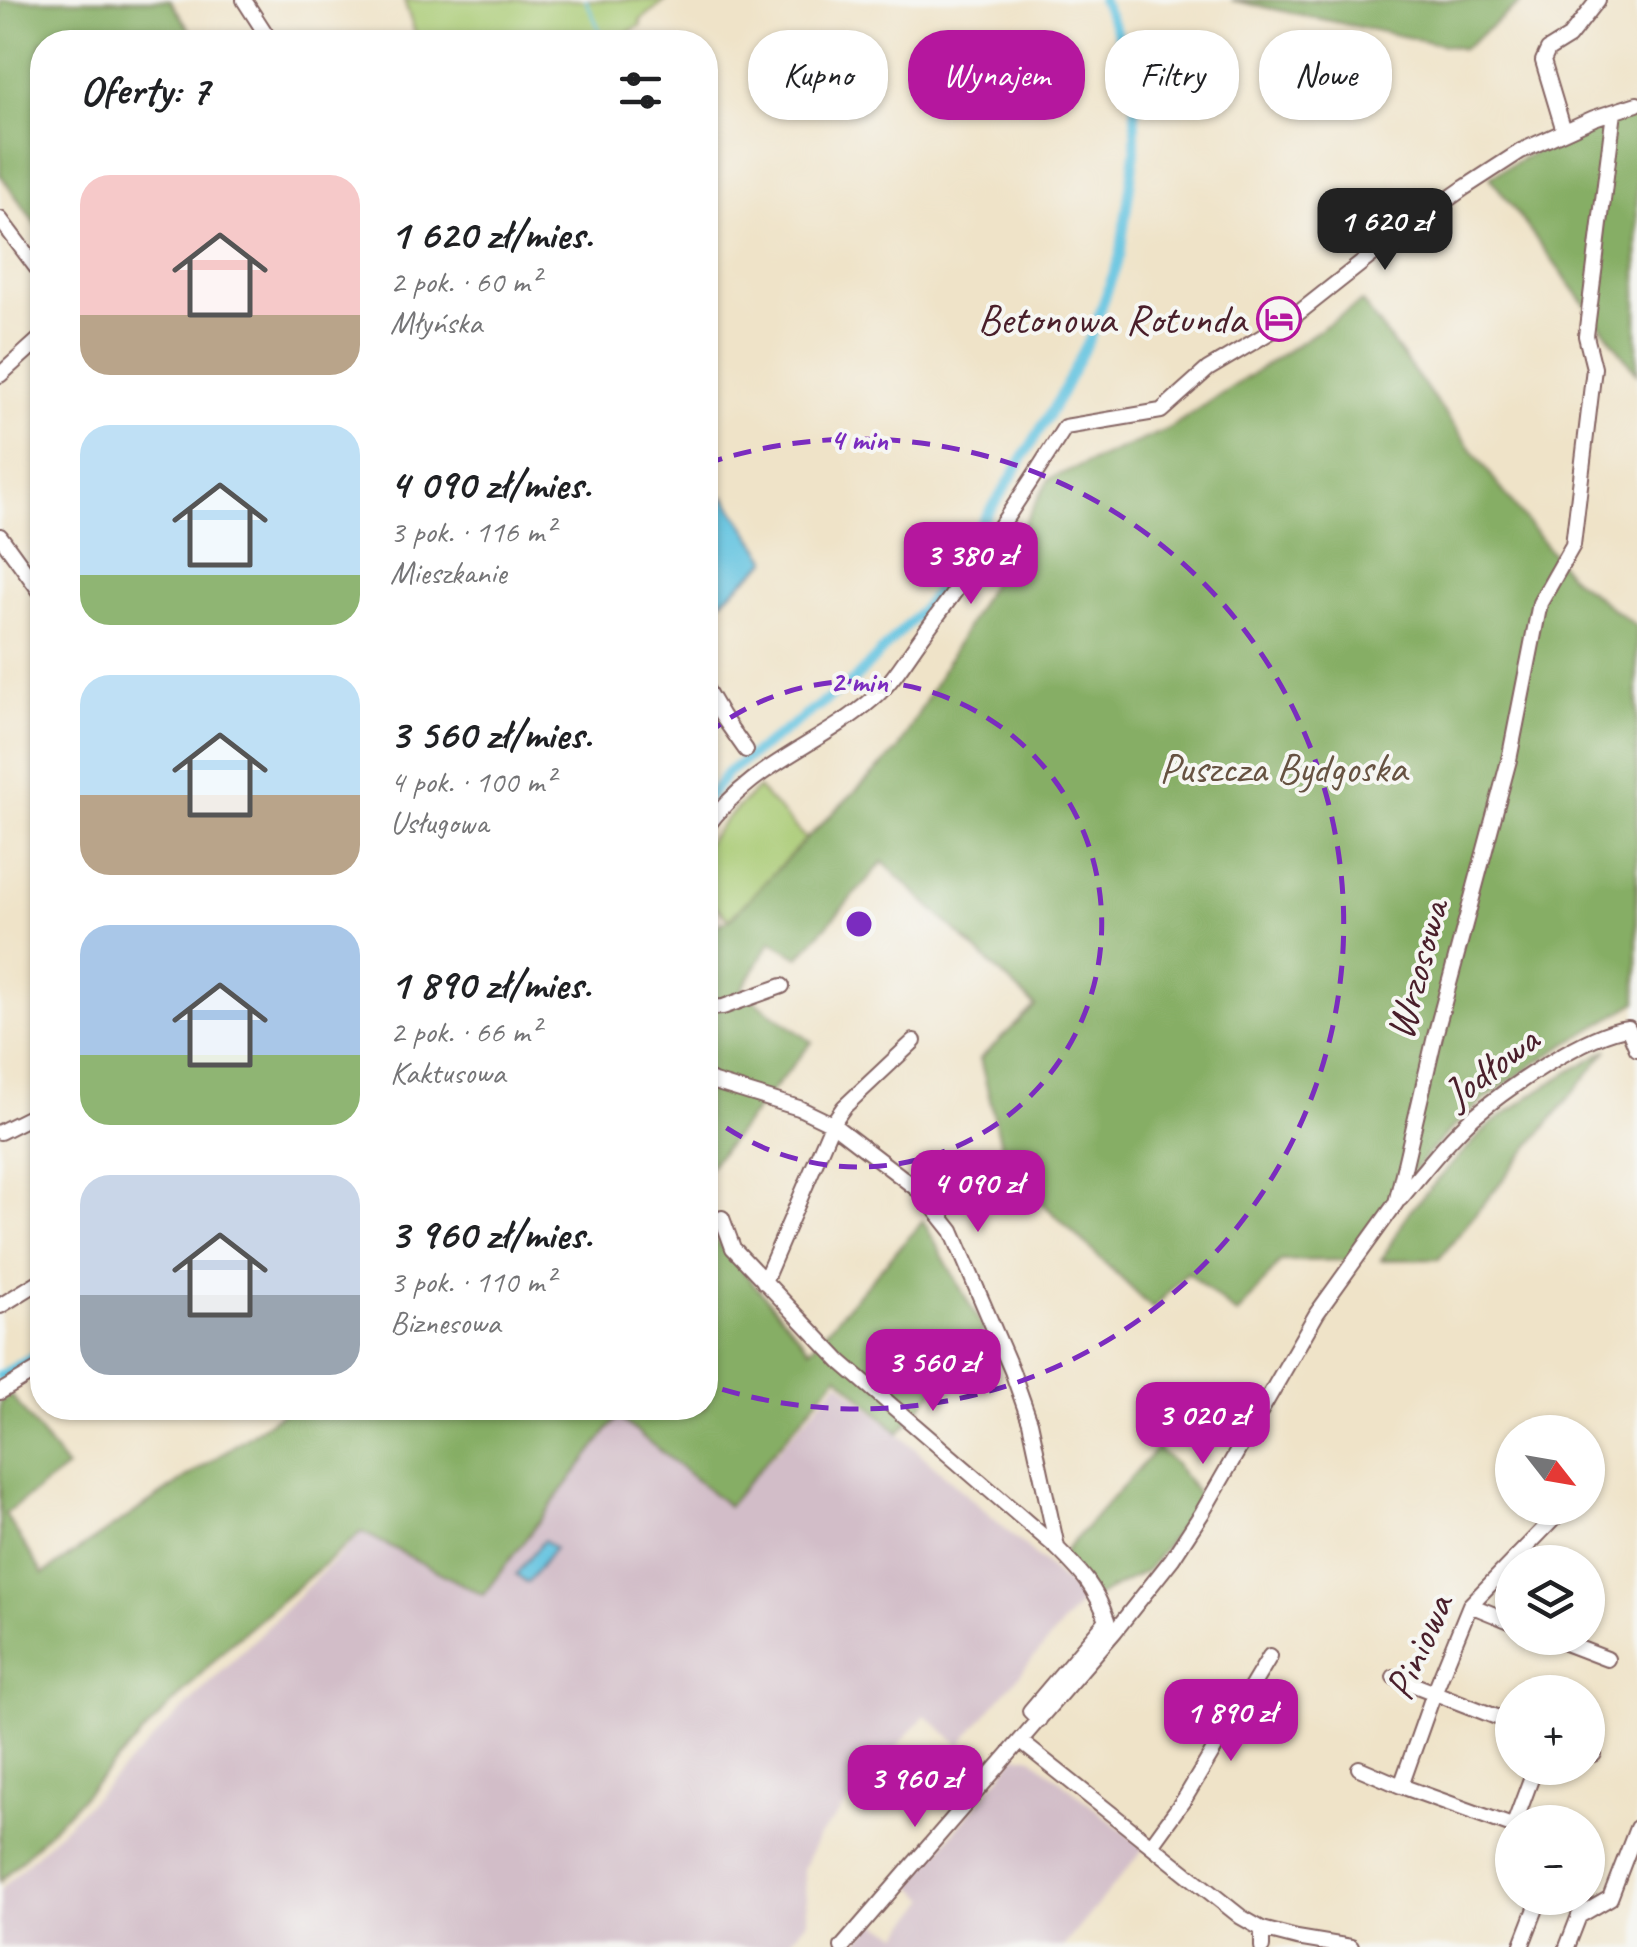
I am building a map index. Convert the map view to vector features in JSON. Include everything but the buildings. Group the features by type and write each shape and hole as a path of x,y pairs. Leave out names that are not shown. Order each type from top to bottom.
{"street":[{"path":"244,0 263,30"},
{"path":"1564,130 1543,60 1548,50 1570,37 1598,0"},
{"path":"718,812 744,784 844,722 878,695 988,546 1065,428 1161,411 1208,369 1288,322 1392,239 1521,150 1637,104"},
{"name":"Wrzosowa","path":"842,1947 1115,1631 1172,1559 1317,1312 1396,1203 1435,1036 1509,760 1540,603 1573,546 1594,368 1586,336 1614,112"},
{"path":"0,219 30,259"},
{"path":"0,375 30,348"},
{"path":"0,536 30,577"},
{"path":"718,709 746,750"},
{"path":"718,1007 782,986"},
{"name":"Jodłowa","path":"1396,1203 1472,1118 1546,1065 1619,1029 1628,1028 1637,1049"},
{"path":"764,1282 832,1124 844,1107 914,1041"},
{"path":"718,1083 800,1108 832,1124 922,1192 952,1231 1030,1422 1057,1548"},
{"path":"0,1132 30,1117"},
{"path":"722,1218 734,1248 842,1362 1057,1548 1097,1592 1107,1620 1030,1711 1039,1720"},
{"path":"0,1306 30,1287"},
{"path":"0,1392 30,1374"},
{"name":"Piniowa","path":"1400,1786 1470,1605 1548,1525"},
{"path":"1470,1605 1495,1615"},
{"path":"1597,1655 1607,1659"},
{"path":"1151,1845 1185,1798 1270,1656"},
{"path":"1394,1678 1495,1716"},
{"path":"1020,1741 1241,1917 1262,1929 1351,1947"},
{"path":"1360,1768 1400,1786 1495,1818"},
{"path":"1567,1947 1578,1916 1610,1898 1637,1828"},
{"path":"1521,1947 1533,1915"},
{"path":"1262,1929 1262,1947"}],"shaded area":[{"path":"839,1381 1084,1599 960,1745 925,1715 818,1837 803,1868 808,1920 785,1947 0,1947 0,1890 363,1532 483,1594 615,1420 623,1420 728,1506"},
{"path":"1016,1756 1030,1756 1144,1848 1063,1947 853,1947 875,1922 900,1934 928,1899 911,1885"}],"green space":[{"path":"0,0 170,0 190,30 30,30 30,216 0,174"},
{"path":"404,0 666,0 632,30 414,30"},
{"path":"1231,0 1524,0 1463,49 1392,34 1392,30 1373,30"},
{"path":"1637,109 1637,374 1490,177 1594,118"},
{"name":"Puszcza Bydgoska","path":"1362,302 1571,577 1637,627 1637,1002 1523,1072 1479,1104 1443,1137 1350,1260 1281,1261 1237,1315 1187,1272 1153,1309 1007,1169 980,1059 1035,1006 883,862 799,957 771,941 741,991 812,1042 718,1156 718,925 730,919 898,750 1049,479 1167,430"},
{"path":"758,788 806,839 730,919 718,908 718,829"},
{"path":"1608,1049 1439,1259 1381,1260 1409,1212 1491,1124"},
{"path":"923,1221 984,1330 899,1433 838,1375 728,1506 622,1420 718,1420 718,1242 810,1349"},
{"path":"11,1395 67,1468 5,1514 43,1574 272,1420 616,1420 483,1595 362,1532 231,1643 0,1882 0,1402"},
{"path":"1157,1448 1202,1499 1147,1570 1090,1600 1055,1562"}],"water":[{"path":"725,497 768,560 718,604 718,503"},
{"path":"544,1540 554,1548 526,1582 516,1574"}],"waterway":[{"path":"586,0 600,30"},
{"path":"718,785 727,773 854,680 928,603 1003,491 1092,334 1120,255 1135,152 1135,85 1102,0"},
{"path":"0,1376 30,1358"}],"place":[{"name":"Betonowa Rotunda","path":"1279,319"}]}
